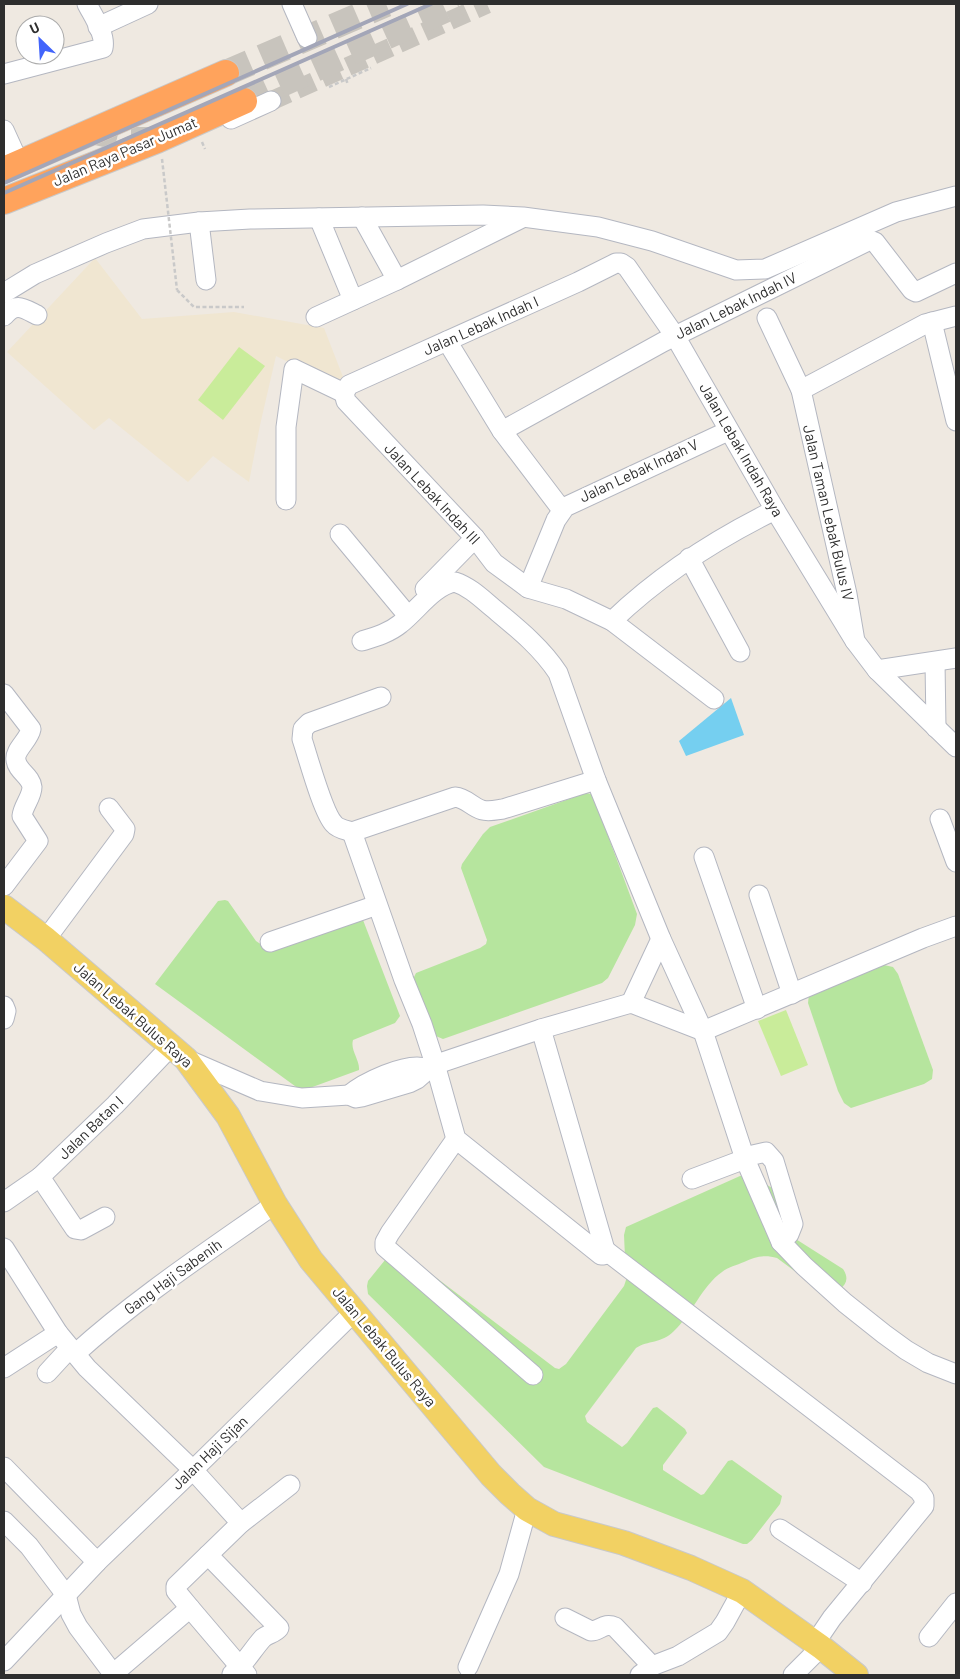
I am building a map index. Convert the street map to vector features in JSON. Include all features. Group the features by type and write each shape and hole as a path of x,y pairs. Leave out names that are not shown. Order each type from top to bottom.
{"highway":[{"path":"11,166 226,73"},
{"name":"Jalan Raya Pasar Jumat","path":"4,201 160,149 244,101"}],"main road":[{"name":"Jalan Lebak Bulus Raya","path":"7,914 46,939 179,1052 228,1116 275,1204 311,1260 491,1475 510,1494 527,1509 554,1524 624,1543 691,1568 742,1591 818,1645 856,1675"}],"street":[{"path":"4,74 103,48 104,44 88,4"},
{"path":"98,27 148,4"},
{"path":"292,4 307,38"},
{"path":"160,149 271,101"},
{"path":"4,130 11,166"},
{"path":"4,293 35,274 143,229 199,222 319,218 483,215 523,217 598,226 652,241 736,270 765,269 896,212 956,196"},
{"path":"362,217 397,280"},
{"path":"316,317 397,280 523,217"},
{"path":"319,218 353,300"},
{"path":"199,222 206,280"},
{"name":"Jalan Lebak Indah IV","path":"502,431 675,336 870,240 875,242 912,290 916,292 956,273"},
{"name":"Jalan Lebak Indah I","path":"344,392 349,385 616,263 621,263"},
{"name":"Jalan Lebak Indah Raya","path":"621,263 627,267 675,336 728,431 855,641"},
{"path":"4,316 8,311 18,307 37,316"},
{"path":"800,390 933,322 956,316"},
{"name":"Jalan Taman Lebak Bulus IV","path":"767,318 800,390 848,594 855,641 877,670 956,747"},
{"path":"933,322 956,421"},
{"path":"447,341 502,431 559,515 528,588 566,599 612,621 714,699"},
{"path":"286,500 286,427 294,369 344,392"},
{"name":"Jalan Lebak Indah III","path":"344,392 346,401 475,538 494,563 528,588"},
{"name":"Jalan Lebak Indah V","path":"559,515 569,504 728,431"},
{"path":"612,621 648,589 689,558 775,510"},
{"path":"340,534 404,611"},
{"path":"379,624 404,611 475,538"},
{"path":"689,558 740,652"},
{"path":"362,642 390,631 432,594 448,583 455,582 467,587 526,636 550,660 558,673 596,780 661,939 703,1032 745,1158 781,1242 844,1303 884,1334 906,1350 956,1374"},
{"path":"877,670 956,658"},
{"path":"935,662 936,728"},
{"path":"4,694 31,729 30,734 16,755 16,760 18,766 32,784 32,792 22,816 38,841 4,886"},
{"path":"381,697 309,723 302,731 302,739 327,813 334,824 352,832 448,798 460,798 481,810 489,811 503,809 596,780"},
{"path":"46,939 124,834 123,824 110,808"},
{"path":"940,819 956,862"},
{"path":"352,832 456,1139 601,1255 605,1254 605,1250"},
{"path":"704,857 757,1009"},
{"path":"759,896 792,994"},
{"path":"270,942 377,905"},
{"path":"179,1052 260,1091 302,1098 349,1095 356,1098 409,1083 422,1076 430,1066 541,1029 631,1003 703,1032 956,926"},
{"path":"631,1003 661,939"},
{"path":"4,1006 6,1011 4,1019"},
{"path":"541,1029 605,1250 924,1498 924,1506 832,1618 818,1645 793,1675"},
{"name":"Jalan Batan I","path":"4,1202 40,1177 115,1105 179,1052"},
{"path":"456,1139 390,1233 385,1242 385,1247 533,1375"},
{"path":"692,1179 745,1158 766,1152 774,1161 793,1226 789,1234 781,1242"},
{"path":"40,1177 75,1229 81,1230 104,1217"},
{"name":"Gang Haji Sabenih","path":"47,1373 72,1351 167,1280 275,1204"},
{"path":"4,1248 72,1351 94,1375 193,1470 242,1523"},
{"name":"Jalan Haji Sijan","path":"4,1661 97,1562 355,1311"},
{"path":"4,1368 58,1332"},
{"path":"4,1467 97,1562"},
{"path":"208,1556 279,1628 277,1631 267,1634 240,1673 176,1591 176,1586 242,1523 290,1485"},
{"path":"468,1667 509,1574 527,1509"},
{"path":"4,1520 29,1546 66,1595 71,1614 78,1627 114,1675 190,1608"},
{"path":"780,1529 862,1583"},
{"path":"565,1618 591,1631 610,1624 646,1670 678,1656 718,1632 742,1591"},
{"path":"929,1637 956,1603"}],"path":[{"path":"329,87 371,68"},
{"path":"346,80 348,85"},
{"path":"203,142 205,149"},
{"path":"160,149 177,290 194,307 244,307"}],"shaded area":[{"path":"95,258 142,319 234,312 324,328 343,377 332,384 276,356 249,482 213,456 188,482 109,418 94,430 7,352"}],"green space":[{"path":"239,347 265,366 223,420 198,400"},
{"path":"586,793 591,794 594,798 637,914 635,925 608,978 602,983 443,1039 431,1034 412,981 416,973 480,948 486,944 487,940 461,868 462,864 490,827"},
{"path":"218,901 228,901 256,941 262,945 360,918 363,920 400,1016 395,1023 353,1040 352,1044 359,1070 307,1089 299,1089 155,984"},
{"path":"884,965 893,967 898,974 933,1070 932,1079 924,1084 851,1108 844,1103 838,1091 808,1003 809,994 812,991"},
{"path":"786,1010 808,1065 781,1076 758,1021"},
{"path":"740,1176 759,1180 776,1191 791,1236 843,1269 846,1274 845,1283 840,1289 827,1295 777,1258 768,1256 756,1257 727,1269 715,1278 703,1292 674,1331 664,1338 636,1348 585,1416 587,1422 622,1447 653,1408 657,1407 685,1429 687,1433 663,1465 663,1470 701,1495 704,1494 728,1461 732,1460 782,1496 780,1504 747,1544 544,1467 368,1294 368,1281 385,1260 393,1254 405,1254 555,1368 559,1369 566,1364 624,1286 626,1280 624,1235 626,1227"}],"water":[{"path":"731,698 744,735 686,756 679,741"}],"tunnel":[{"path":"226,73 386,4"},
{"path":"244,101 458,4"},
{"path":"271,101 487,4"},
{"path":"92,131 131,140 157,140"}],"railway":[{"path":"4,183 407,4"},
{"path":"4,193 431,4"}]}
